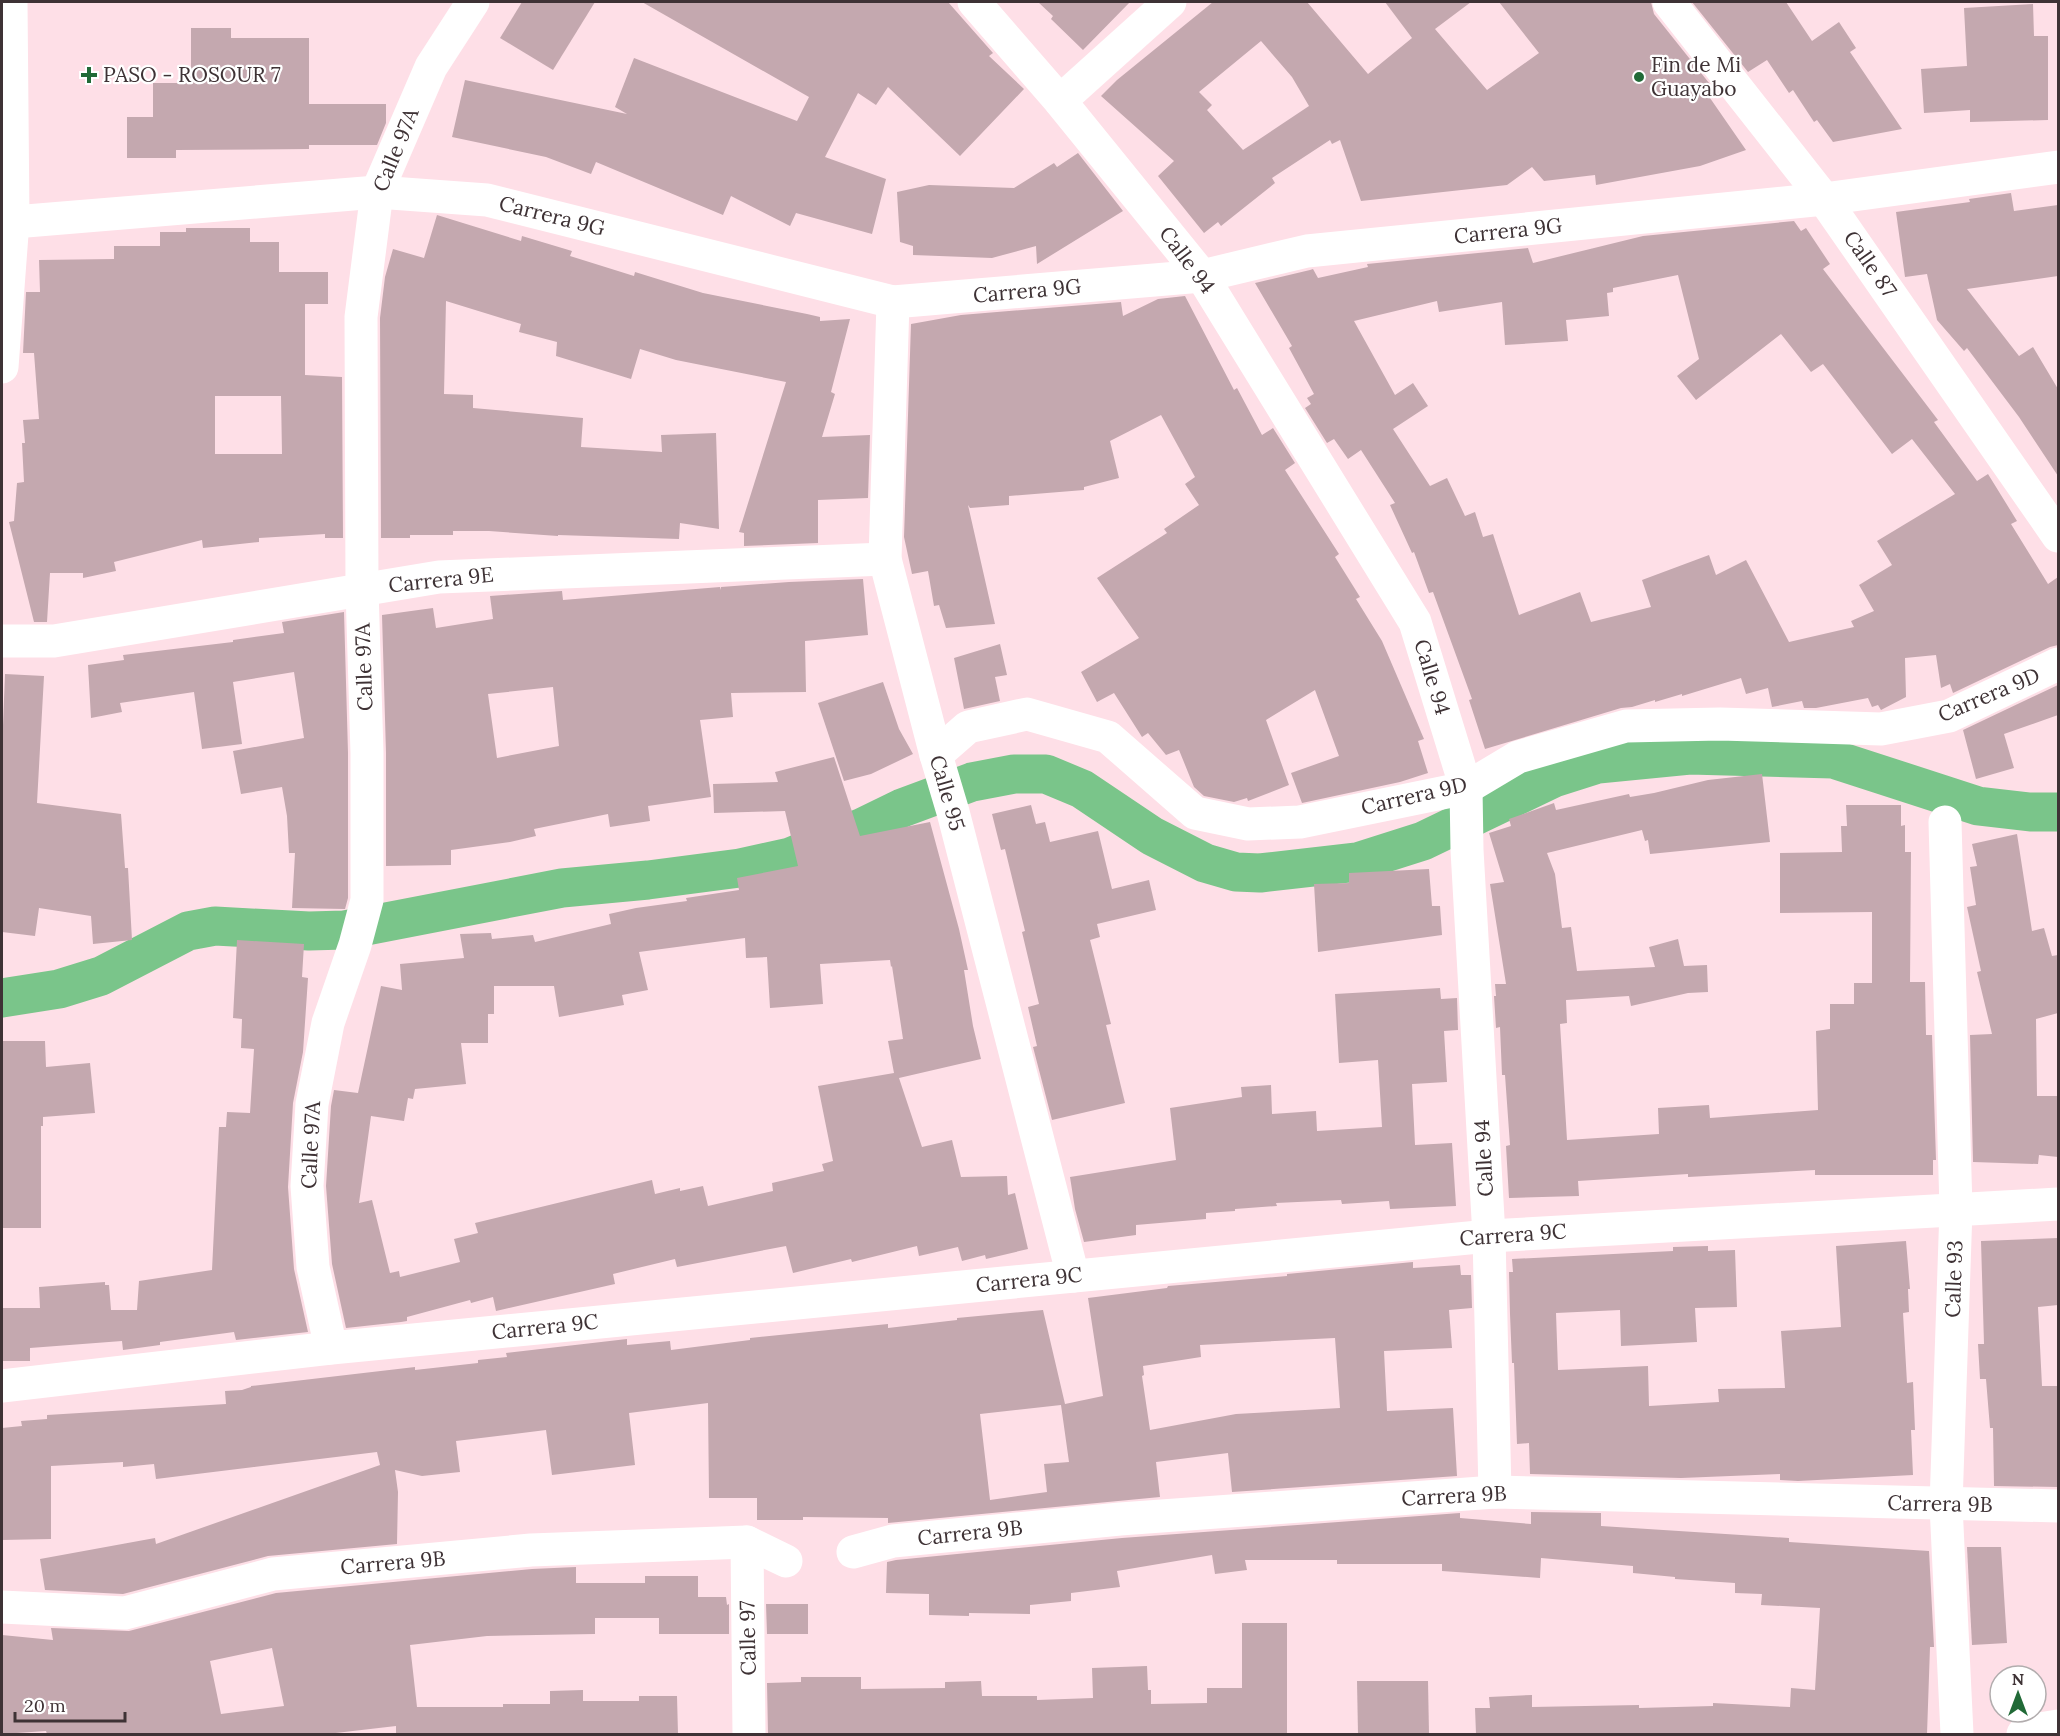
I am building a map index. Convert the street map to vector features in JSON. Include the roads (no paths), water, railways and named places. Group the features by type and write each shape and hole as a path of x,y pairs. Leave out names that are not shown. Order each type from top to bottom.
{"street":[{"path":"2,367 11,2"},
{"name":"Calle 97A","path":"332,1348 313,1267 307,1186 312,1104 328,1023 355,945 367,900 361,317 376,192 431,67 473,2"},
{"name":"Calle 94","path":"974,2 1060,101 1202,276 1415,622 1466,792 1467,850 1489,1236 1496,1492"},
{"path":"1060,101 1170,2"},
{"name":"Calle 87","path":"1669,2 1824,199 2058,536"},
{"name":"Carrera 9G","path":"7,222 376,192 487,200 893,302 1202,276 1307,251 1824,199 2058,168"},
{"name":"Calle 95","path":"893,302 885,559 1073,1276"},
{"name":"Carrera 9E","path":"2,641 54,640 439,577 885,559"},
{"name":"Carrera 9D","path":"937,760 968,727 1027,714 1108,737 1195,813 1248,824 1300,822 1466,792 1518,757 1626,726 1720,724 1881,729 1949,716 2058,664"},
{"name":"Calle 93","path":"1945,822 1956,1209 1946,1504 1957,1734"},
{"name":"Carrera 9C","path":"2,1386 332,1348 1489,1236 2058,1204"},
{"name":"Carrera 9B","path":"853,1552 893,1541 1120,1518 1496,1492 2058,1506"},
{"name":"Carrera 9B","path":"2,1606 125,1613 273,1574 531,1550 747,1542 786,1561"},
{"name":"Calle 97","path":"747,1542 749,1734"},
{"path":"2023,1734 2028,1731 2058,1726"}],"waterway":[{"path":"2,998 59,989 101,976 188,931 215,926 309,931 345,930 562,888 740,868 790,857 902,808 972,782 1014,774 1046,774 1082,789 1152,836 1205,863 1236,872 1260,873 1357,862 1423,841 1554,778 1598,764 1690,755 1833,759 1978,806 2030,812 2058,812"}],"place":[{"name":"PASO - ROSOUR 7","path":"89,75"},
{"name":"Fin de Mi Guayabo","path":"1639,77"}]}
